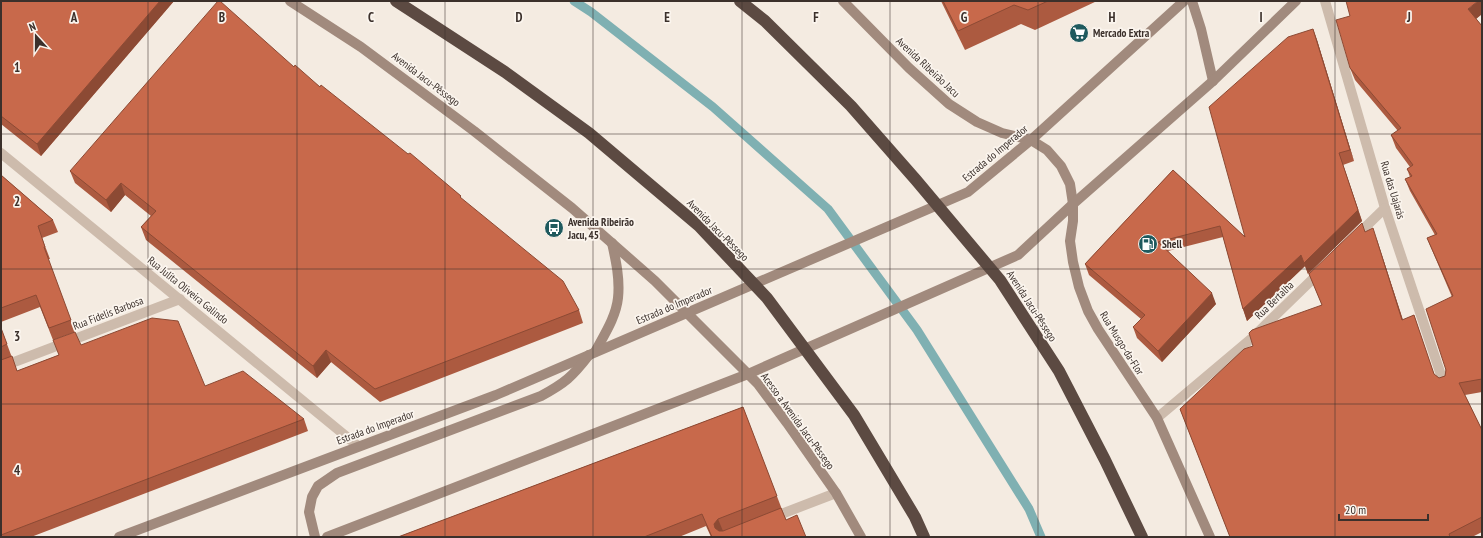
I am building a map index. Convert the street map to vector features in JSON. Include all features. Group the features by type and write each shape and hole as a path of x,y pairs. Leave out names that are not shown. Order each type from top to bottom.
{"highway":[{"name":"Avenida Jacu-Pêssego","path":"396,1 505,72 589,133 699,226 767,298 854,416 916,517 924,537"},
{"name":"Avenida Jacu-Pêssego","path":"740,1 765,21 851,106 916,180 1000,280 1059,371 1105,460 1142,537"}],"main road":[{"name":"Avenida Jacu-Pêssego","path":"290,1 361,47 474,131 572,208 655,281 686,313"},
{"name":"Avenida Ribeirão Jacu","path":"843,1 851,5 909,68 949,104 983,125 1002,133 1031,140"},
{"name":"Estrada do Imperador","path":"119,537 496,395 968,192 1031,140 1184,1"},
{"path":"1192,1 1201,29 1213,81"},
{"path":"327,537 748,374 1018,255 1073,204 1213,81 1296,1"},
{"name":"Rua Musgo-da-Flor","path":"1031,140 1047,150 1061,166 1070,184 1073,204 1073,221 1070,241 1073,262 1088,311 1098,329 1157,418 1210,537"},
{"path":"315,537 309,512 312,497 318,486 337,473 541,396 560,386 570,378 593,353 610,325 618,299 618,271 612,243"},
{"name":"Acesso a Avenida Jacu-Pêssego","path":"686,313 758,384 836,492 861,537"}],"street":[{"name":"Rua das Uajarás","path":"1325,1 1385,208 1444,384"},
{"name":"Rua Julita Oliveira Galindo","path":"1,154 358,446"},
{"path":"1347,246 1385,208"},
{"name":"Rua Bertalha","path":"1157,418 1252,338 1330,262"},
{"name":"Rua Fidelis Barbosa","path":"1,367 180,299"},
{"path":"762,522 836,492"}],"building":[{"path":"1,1 160,1 37,144 1,116"},
{"path":"218,1 220,1 294,67 295,65 320,87 321,85 408,154 410,153 461,196 460,197 563,281 579,310 375,389 326,350 313,366 141,227 156,211 121,183 106,200 70,171"},
{"path":"943,1 1048,1 1028,10 1014,5 958,31"},
{"path":"1346,1 1478,1 1468,9 1482,26 1482,379 1459,383 1482,430 1482,517 1449,534 1450,537 1230,537 1180,409 1244,349 1253,346 1249,333 1252,330 1322,305 1309,274 1362,223 1365,232 1373,228 1402,320 1414,315 1434,374 1439,378 1445,376 1446,370 1426,309 1453,296 1427,238 1437,234 1405,179 1412,176 1407,169 1413,165 1391,135 1401,128 1350,68 1336,20 1350,16"},
{"path":"1313,29 1350,150 1339,153 1358,210 1304,263 1301,255 1243,309 1220,226 1158,242 1212,293 1158,351 1133,327 1145,315 1085,264 1173,170 1245,237 1209,107 1288,37"},
{"path":"1,175 53,220 38,226 44,247 71,320 49,328 36,295 1,308"},
{"path":"152,318 178,321 205,386 243,371 304,419 1,535 1,360 12,356 17,371 59,355 53,340 75,332 81,345"},
{"path":"1,328 7,344 1,347"},
{"path":"743,407 777,496 718,519 714,524 715,528 719,531 723,531 781,508 786,520 797,515 806,537 712,537 702,514 644,537 398,537"}],"waterway":[{"path":"574,1 591,12 713,107 828,209 917,330 1029,509 1041,537"}],"place":[{"name":"Mercado Extra","path":"1079,33"},
{"name":"Avenida Ribeirão Jacu, 45","path":"554,228"},
{"name":"Shell","path":"1148,244"}]}
